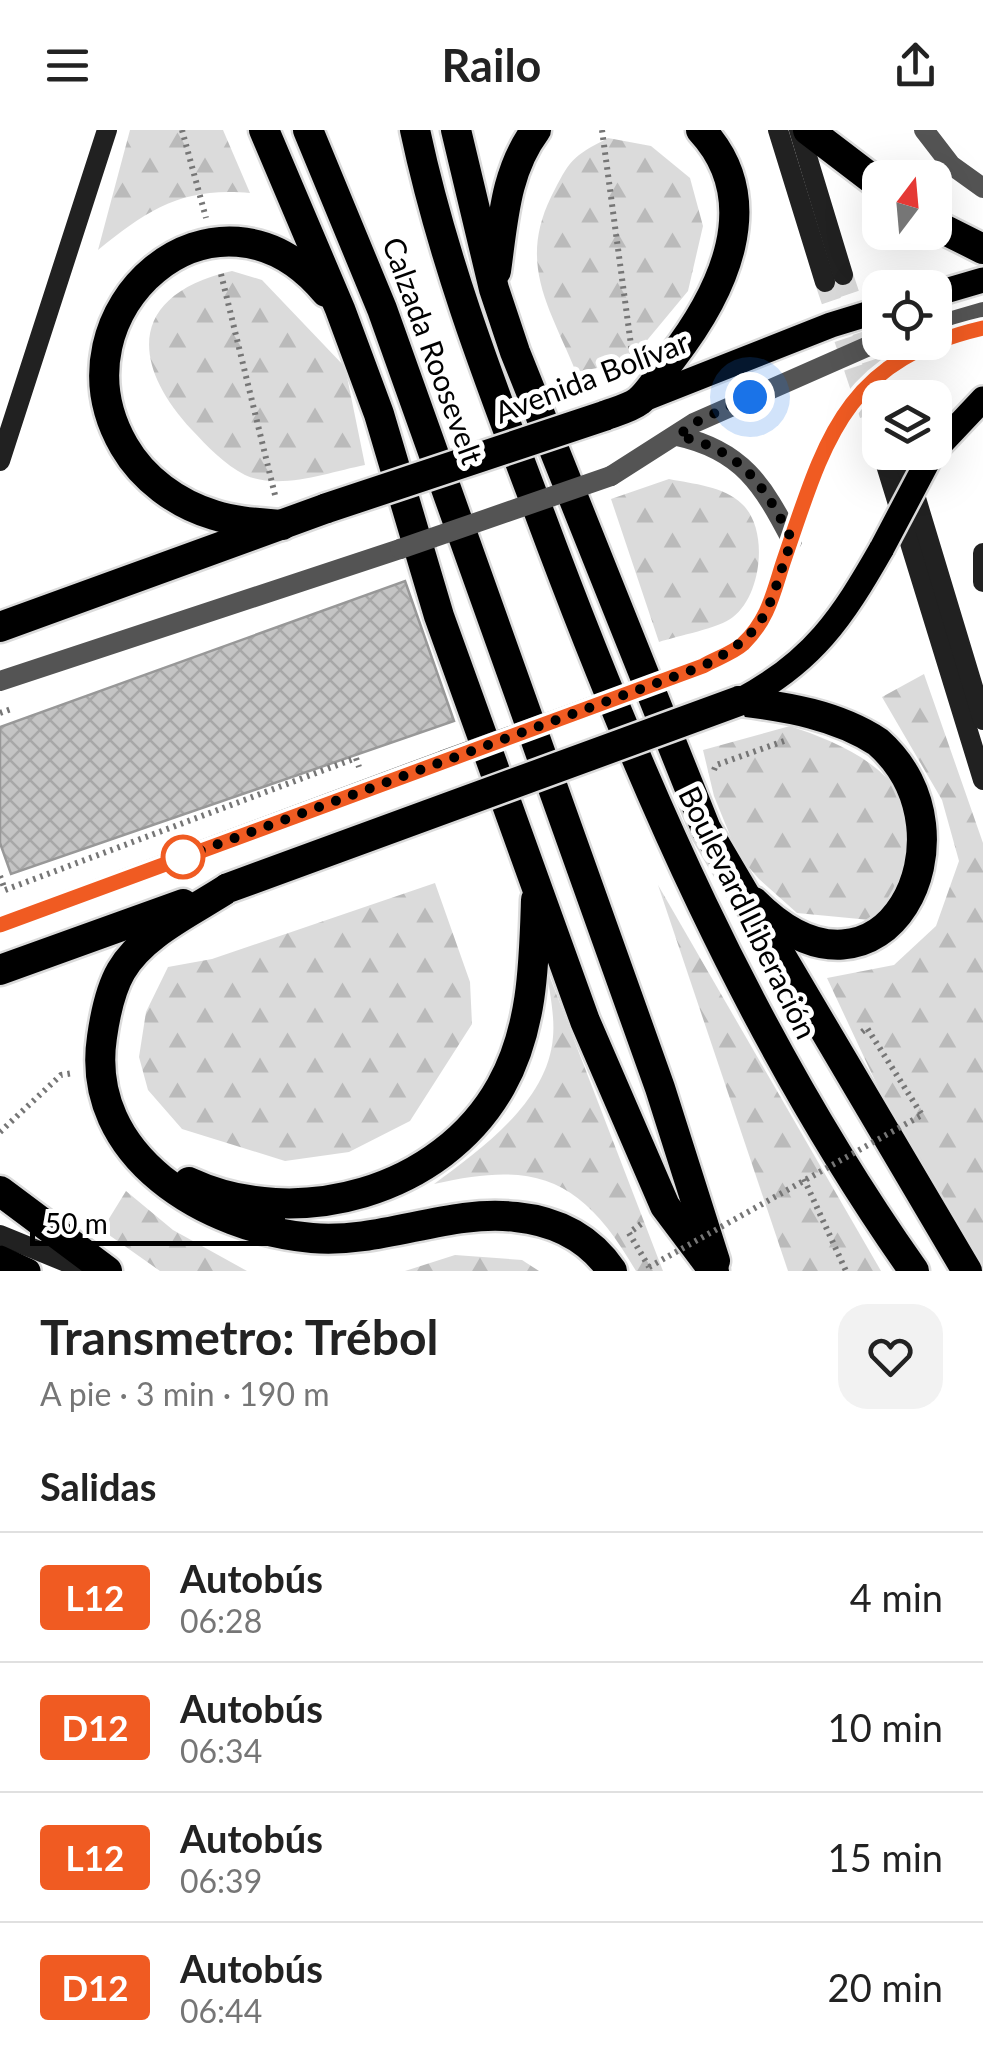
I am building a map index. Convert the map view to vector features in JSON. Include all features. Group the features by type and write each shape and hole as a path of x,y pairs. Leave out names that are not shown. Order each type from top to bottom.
{"highway":[{"path":"264,130 340,309 379,414 438,616 585,1021 666,1206 716,1271"},
{"name":"Calzada Roosevelt","path":"308,130 382,308 660,1088 716,1271"},
{"name":"Calzada Roosevelt","path":"415,130 452,280 558,565"},
{"path":"456,130 494,289 695,806 734,882 966,1271"},
{"path":"494,289 508,188 536,130"},
{"path":"638,401 711,302 730,254 736,224 732,180 723,158 701,130"},
{"path":"808,130 862,171"},
{"path":"952,234 983,249"},
{"path":"282,525 233,520 175,498 141,470 108,412 103,371 106,346 127,300 159,264 213,242 245,242 286,257 316,280 340,309"},
{"name":"Avenida Bolívar","path":"0,627 638,401"},
{"name":"Boulevard Liberación","path":"558,565 650,798 724,954 781,1063 914,1271"},
{"path":"0,970 739,700 790,707 860,732 894,756 925,798 934,829 930,879 898,928 866,943 823,944 784,927 734,882"},
{"path":"142,1160 233,1198 302,1205 330,1203 379,1186 448,1150 487,1109 516,1053 534,970 536,882"},
{"path":"228,888 138,948 120,972 104,1024 99,1070 112,1116 142,1160 186,1200 255,1229 345,1240 469,1218 516,1217 551,1222 576,1236 612,1271"},
{"path":"0,1191 107,1271"}],"main road":[{"path":"0,462 107,130"},
{"path":"778,130 834,278 799,130"},
{"path":"952,289 983,280"},
{"name":"Avenida Bolívar","path":"638,401 862,316"},
{"path":"952,433 983,399"},
{"path":"888,470 983,780"},
{"path":"907,470 983,720"},
{"path":"739,700 773,682 813,650 850,604 924,470"},
{"path":"983,553 983,582"},
{"path":"0,1235 88,1271"},
{"path":"0,1258 28,1271"}],"street":[{"path":"924,130 951,164 983,188"},
{"path":"952,321 983,312"},
{"path":"0,924 703,666 741,646 767,615 817,460 852,402 904,356 983,328"},
{"path":"0,682 612,476 694,423 862,349"},
{"path":"678,436 704,442 755,474 792,540"}],"path":[{"path":"182,130 282,525"},
{"path":"602,130 638,401"},
{"path":"695,806 716,765 799,736 790,707"},
{"path":"0,876 5,890 356,758 366,789"},
{"path":"649,1266 922,1115 867,1028"},
{"path":"0,1132 61,1075 99,1070"},
{"path":"804,1179 846,1271"}],"green space":[{"path":"130,130 223,130 250,193 205,194 168,204 98,250"},
{"path":"608,138 651,146 690,178 703,226 688,291 629,362 576,372 541,286 537,244 551,197 568,167 579,155"},
{"path":"232,271 262,280 345,367 365,465 289,481 245,475 223,461 171,404 157,379 150,355 150,333 158,313 174,296"},
{"path":"669,479 717,489 742,504 756,529 758,562 750,594 733,617 659,642 611,499"},
{"path":"924,674 983,843 983,1271 907,1149 827,978 894,965 936,926 959,861 942,800 882,697"},
{"path":"790,726 864,760 881,772 905,804 912,841 905,895 870,920 797,913 738,855 714,796 703,750"},
{"path":"435,883 470,982 472,1024 410,1121 349,1152 285,1161 182,1129 148,1090 139,1057 146,1012 168,967 212,959"},
{"path":"658,885 881,1271 788,1271"},
{"path":"546,967 663,1271 636,1271 596,1215 576,1196 553,1184 529,1176 501,1174 434,1184 509,1122 539,1082 553,1037"},
{"path":"126,1191 173,1230 247,1271 160,1271 102,1230"},
{"path":"455,1255 522,1260 539,1271 405,1271"}],"building":[{"path":"405,581 454,721 11,874 0,843 0,727"}],"tunnel":[{"path":"843,275 878,380"},
{"path":"825,282 862,392"}],"bus line":[{"name":"L12","path":"0,925 703,666 741,646 767,615 817,460 852,402 904,356 983,328"}],"route":[{"path":"183,857 175,860 703,666 741,646 767,615 792,540 755,474 704,442 678,436 694,423 750,397"}]}
